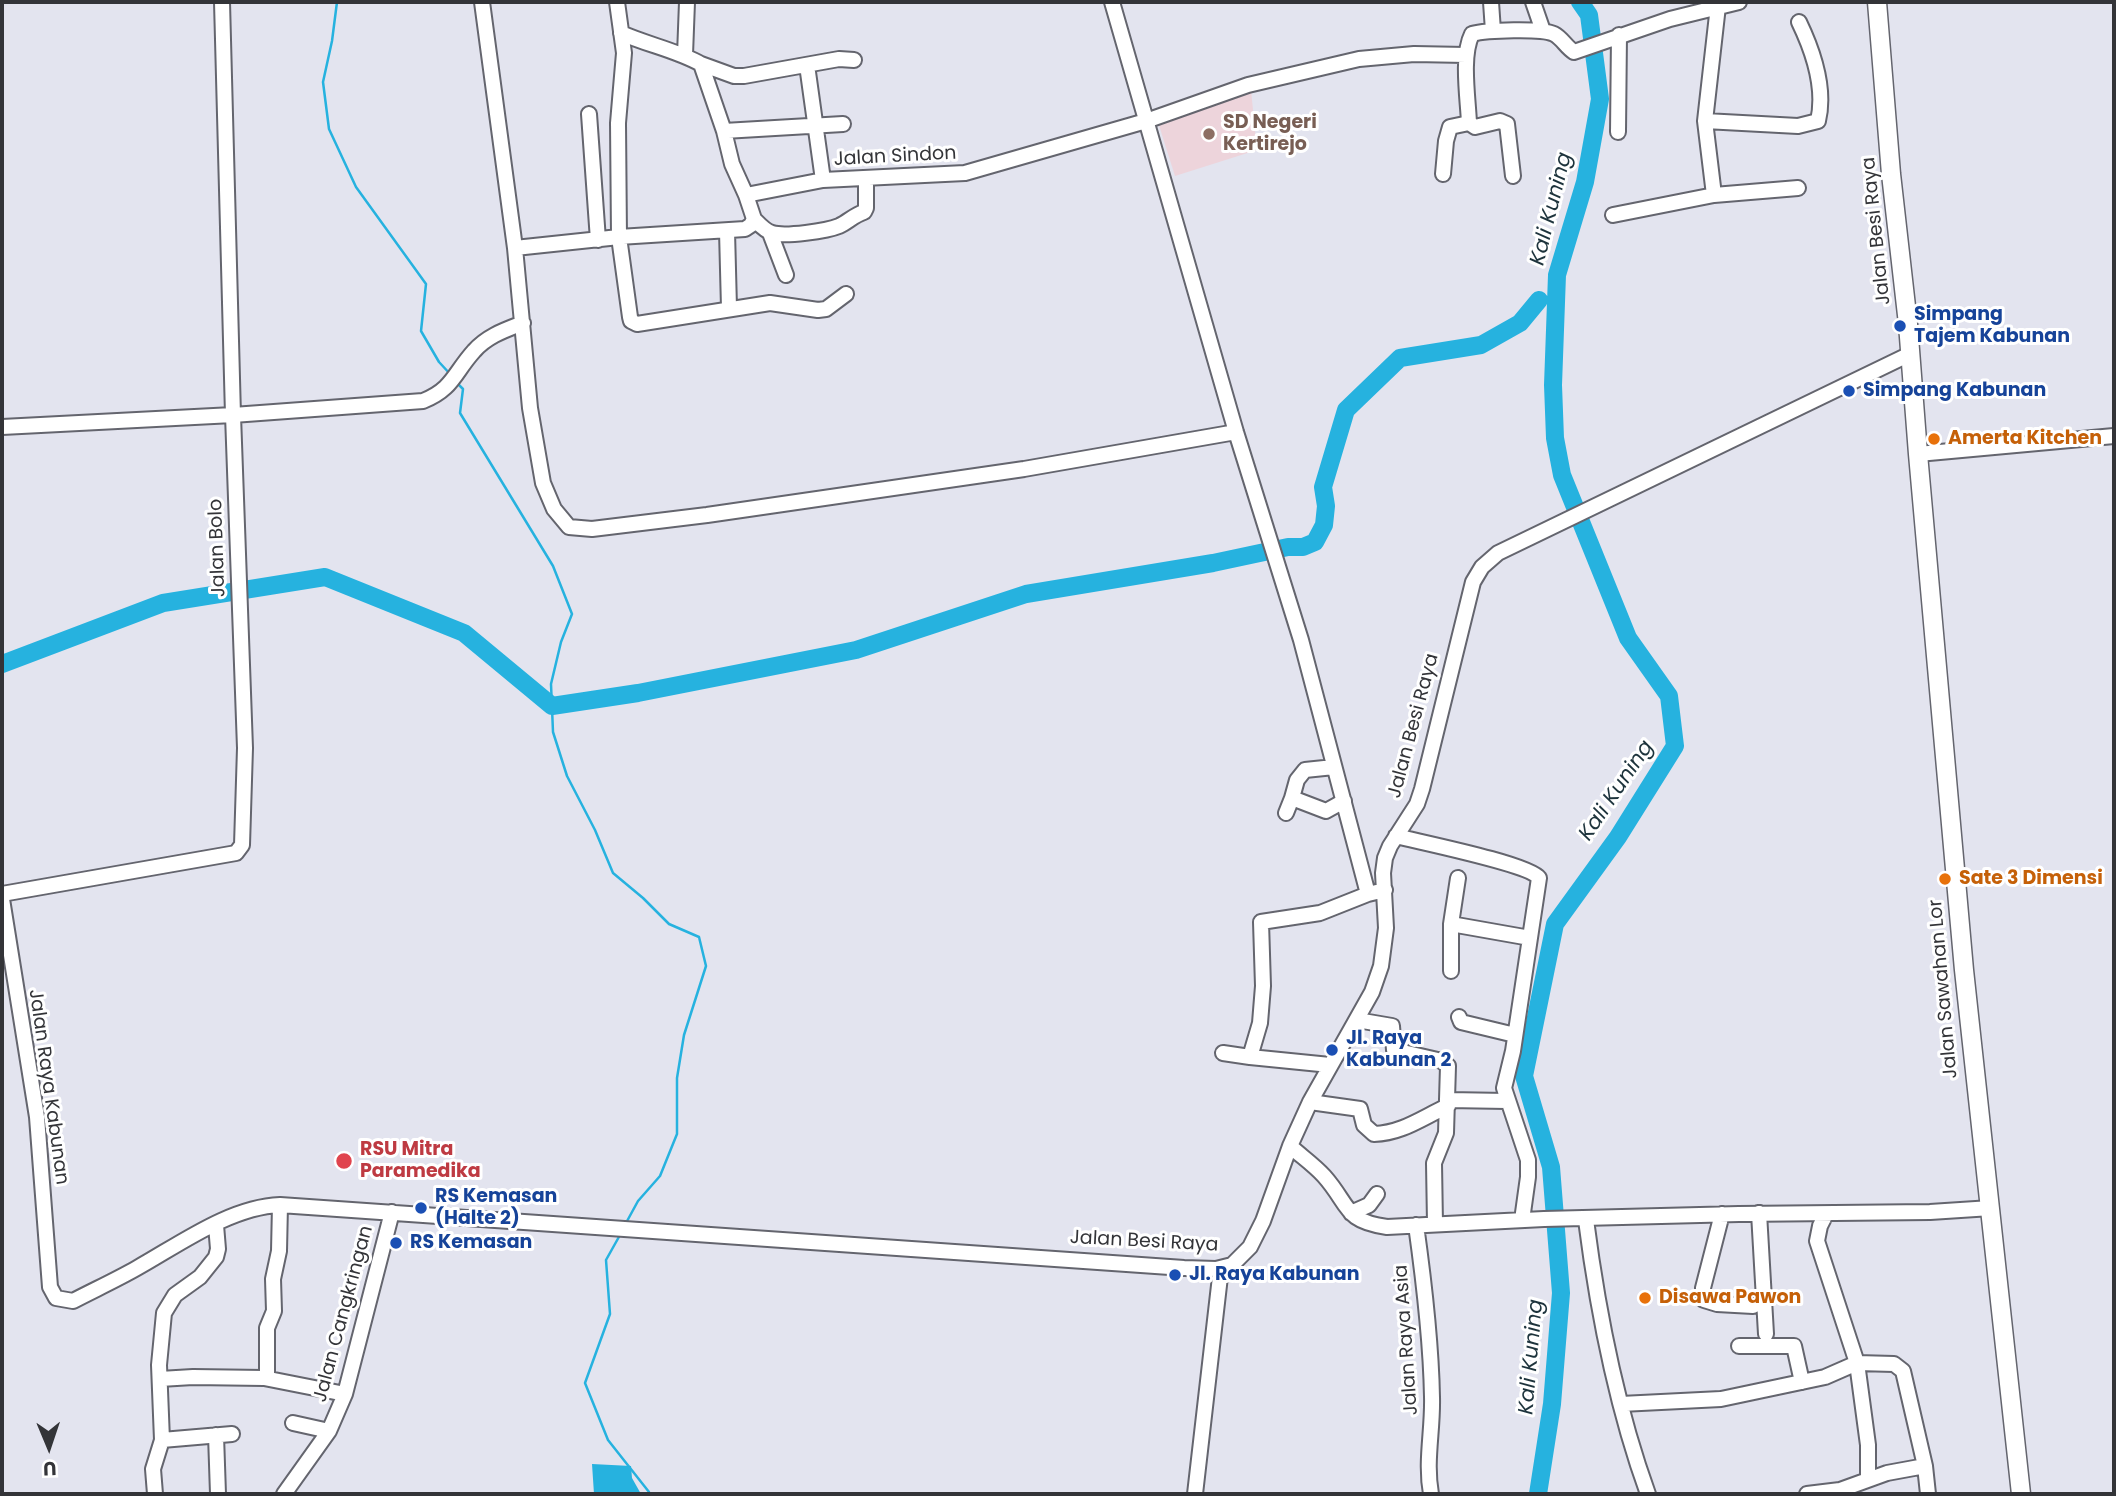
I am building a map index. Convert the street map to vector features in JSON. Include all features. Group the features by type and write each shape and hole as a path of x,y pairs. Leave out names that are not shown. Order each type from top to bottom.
{"main road":[{"name":"Jalan Besi Raya","path":"1877,2 1891,174 1906,292 1910,354"},
{"name":"Jalan Sawahan Lor","path":"1910,354 1974,1075 2021,1494"}],"street":[{"name":"Jalan Bolo","path":"2,896 236,853 242,845 245,748 222,2"},
{"path":"482,2 515,248 530,408 543,483 560,519 569,527 580,529 707,515 1024,469 1236,432"},
{"path":"617,2 624,53 618,123 619,237 630,317 634,323 780,303 826,309 846,294"},
{"path":"685,55 687,2"},
{"path":"1112,2 1236,432 1286,589 1368,894"},
{"path":"1491,2 1493,31"},
{"path":"1532,2 1543,31"},
{"path":"1469,123 1466,55 1467,43 1472,34 1493,31 1543,31 1556,35 1574,52 1615,37 1739,2"},
{"path":"1714,195 1705,121 1718,6"},
{"path":"1705,121 1798,126 1818,121 1819,88 1816,62 1799,22"},
{"path":"621,33 644,44 685,55 734,76 839,59 854,60"},
{"path":"1615,37 1618,132"},
{"path":"624,53 644,44"},
{"name":"Jalan Sindon","path":"746,195 823,180 965,173 1146,121 1248,85 1359,59 1415,54 1466,55"},
{"path":"701,64 754,219 770,233 786,275"},
{"path":"807,65 823,180"},
{"path":"589,114 597,240"},
{"path":"1443,174 1448,130 1452,126 1469,123 1475,127 1500,121 1507,124 1513,176"},
{"name":"Jalan Sindon","path":"724,131 843,124"},
{"path":"770,233 828,229 864,212 866,178"},
{"path":"1613,215 1714,195 1798,188"},
{"path":"515,248 619,237 727,231 748,228 754,219"},
{"path":"727,231 729,308"},
{"path":"2,427 411,403 435,396 448,386 472,353 490,337 523,323"},
{"name":"Jalan Besi Raya","path":"392,1212 1170,1267 1221,1268 1232,1265 1242,1258 1250,1247 1310,1102 1372,992 1381,966 1386,928 1385,858 1396,836 1409,819 1422,789 1474,582 1482,567 1498,553 1910,354"},
{"path":"1918,454 2114,436"},
{"path":"1286,813 1297,780 1305,770 1334,767"},
{"path":"1292,798 1326,811 1344,801"},
{"path":"1396,836 1536,874 1539,880 1515,1035 1504,1078 1507,1101 1528,1160 1522,1220"},
{"path":"1451,971 1451,923 1458,878"},
{"path":"1250,1057 1261,1011 1261,922 1320,913 1385,890"},
{"name":"Jalan Raya Kabunan","path":"2,896 37,1116 48,1272 52,1293 56,1298 74,1301 216,1225 246,1210 265,1205 392,1212"},
{"path":"1451,923 1530,938"},
{"path":"1459,1017 1461,1022 1515,1035"},
{"path":"1357,1020 1392,1026 1392,1045 1398,1051 1446,1063 1449,1070 1445,1140 1434,1163 1436,1224"},
{"path":"1223,1053 1330,1066"},
{"path":"1310,1102 1360,1109 1364,1125 1374,1134 1407,1127 1448,1103 1507,1101"},
{"path":"1290,1146 1323,1175 1351,1213 1366,1224 1387,1227 1544,1219 1586,1220 1759,1213 1930,1212 1991,1208"},
{"path":"1351,1213 1371,1203 1377,1194"},
{"path":"267,1378 267,1328 274,1311 280,1205"},
{"name":"Jalan Cangkringan","path":"284,1494 328,1431 345,1394 392,1212"},
{"path":"1759,1213 1766,1334"},
{"path":"1722,1214 1703,1288 1704,1300 1717,1304 1753,1306"},
{"path":"1826,1214 1817,1241 1857,1363 1868,1445 1868,1479"},
{"path":"1586,1220 1596,1295 1621,1404 1648,1494"},
{"path":"155,1494 153,1469 163,1440 160,1379 164,1313 175,1295 200,1277 216,1257 216,1225"},
{"name":"Jalan Raya Asia","path":"1416,1225 1431,1369 1433,1423 1428,1445 1428,1479 1431,1494"},
{"path":"1195,1494 1221,1268"},
{"path":"1739,1346 1794,1346 1802,1382"},
{"path":"1621,1404 1721,1399 1825,1377 1857,1363 1894,1364 1903,1371 1925,1466 1928,1494"},
{"path":"160,1379 267,1378 345,1394"},
{"path":"293,1423 328,1431"},
{"path":"163,1440 232,1434"},
{"path":"216,1435 218,1494"},
{"path":"1807,1494 1840,1492 1887,1473 1925,1466"}],"shaded area":[{"name":"SD Negeri Kertirejo","path":"1251,90 1257,150 1175,176 1157,119"}],"water":[{"path":"592,1464 631,1466 632,1478 641,1494 594,1494"}],"waterway":[{"path":"337,2 323,82 329,129 356,187 426,284 421,331 439,362 451,375"},
{"name":"Kali Kuning","path":"1538,1494 1552,1404 1561,1293 1551,1167 1524,1076 1555,924 1618,837 1675,746 1669,696 1628,638 1562,475 1555,438 1553,385 1557,275 1585,182 1600,99 1589,15 1580,2"},
{"path":"2,664 163,603 325,577 464,633 552,706 638,693 856,650 1026,594 1213,563 1288,547 1303,547 1315,542 1324,525 1326,506 1323,487 1346,410 1400,358 1481,345 1520,323 1539,300"},
{"path":"457,383 463,389 460,413 553,566 572,614 561,642 551,684 553,732 567,776 595,830 613,873 669,924 699,937 706,966 684,1035 677,1078 677,1134 660,1176 638,1201 626,1223"},
{"path":"620,1235 606,1260 610,1314 585,1383 608,1440 649,1492"},
{"path":"1543,1494 1544,1486"}],"place":[{"name":"SD Negeri Kertirejo","path":"1209,134"},
{"name":"Simpang Tajem Kabunan","path":"1900,326"},
{"name":"Simpang Kabunan","path":"1849,391"},
{"name":"Amerta Kitchen","path":"1934,439"},
{"name":"Sate 3 Dimensi","path":"1945,879"},
{"name":"Jl. Raya Kabunan 2","path":"1332,1050"},
{"name":"RSU Mitra Paramedika","path":"344,1161"},
{"name":"RS Kemasan (Halte 2)","path":"421,1208"},
{"name":"RS Kemasan","path":"396,1243"},
{"name":"Jl. Raya Kabunan","path":"1175,1275"},
{"name":"Disawa Pawon","path":"1645,1298"}]}
